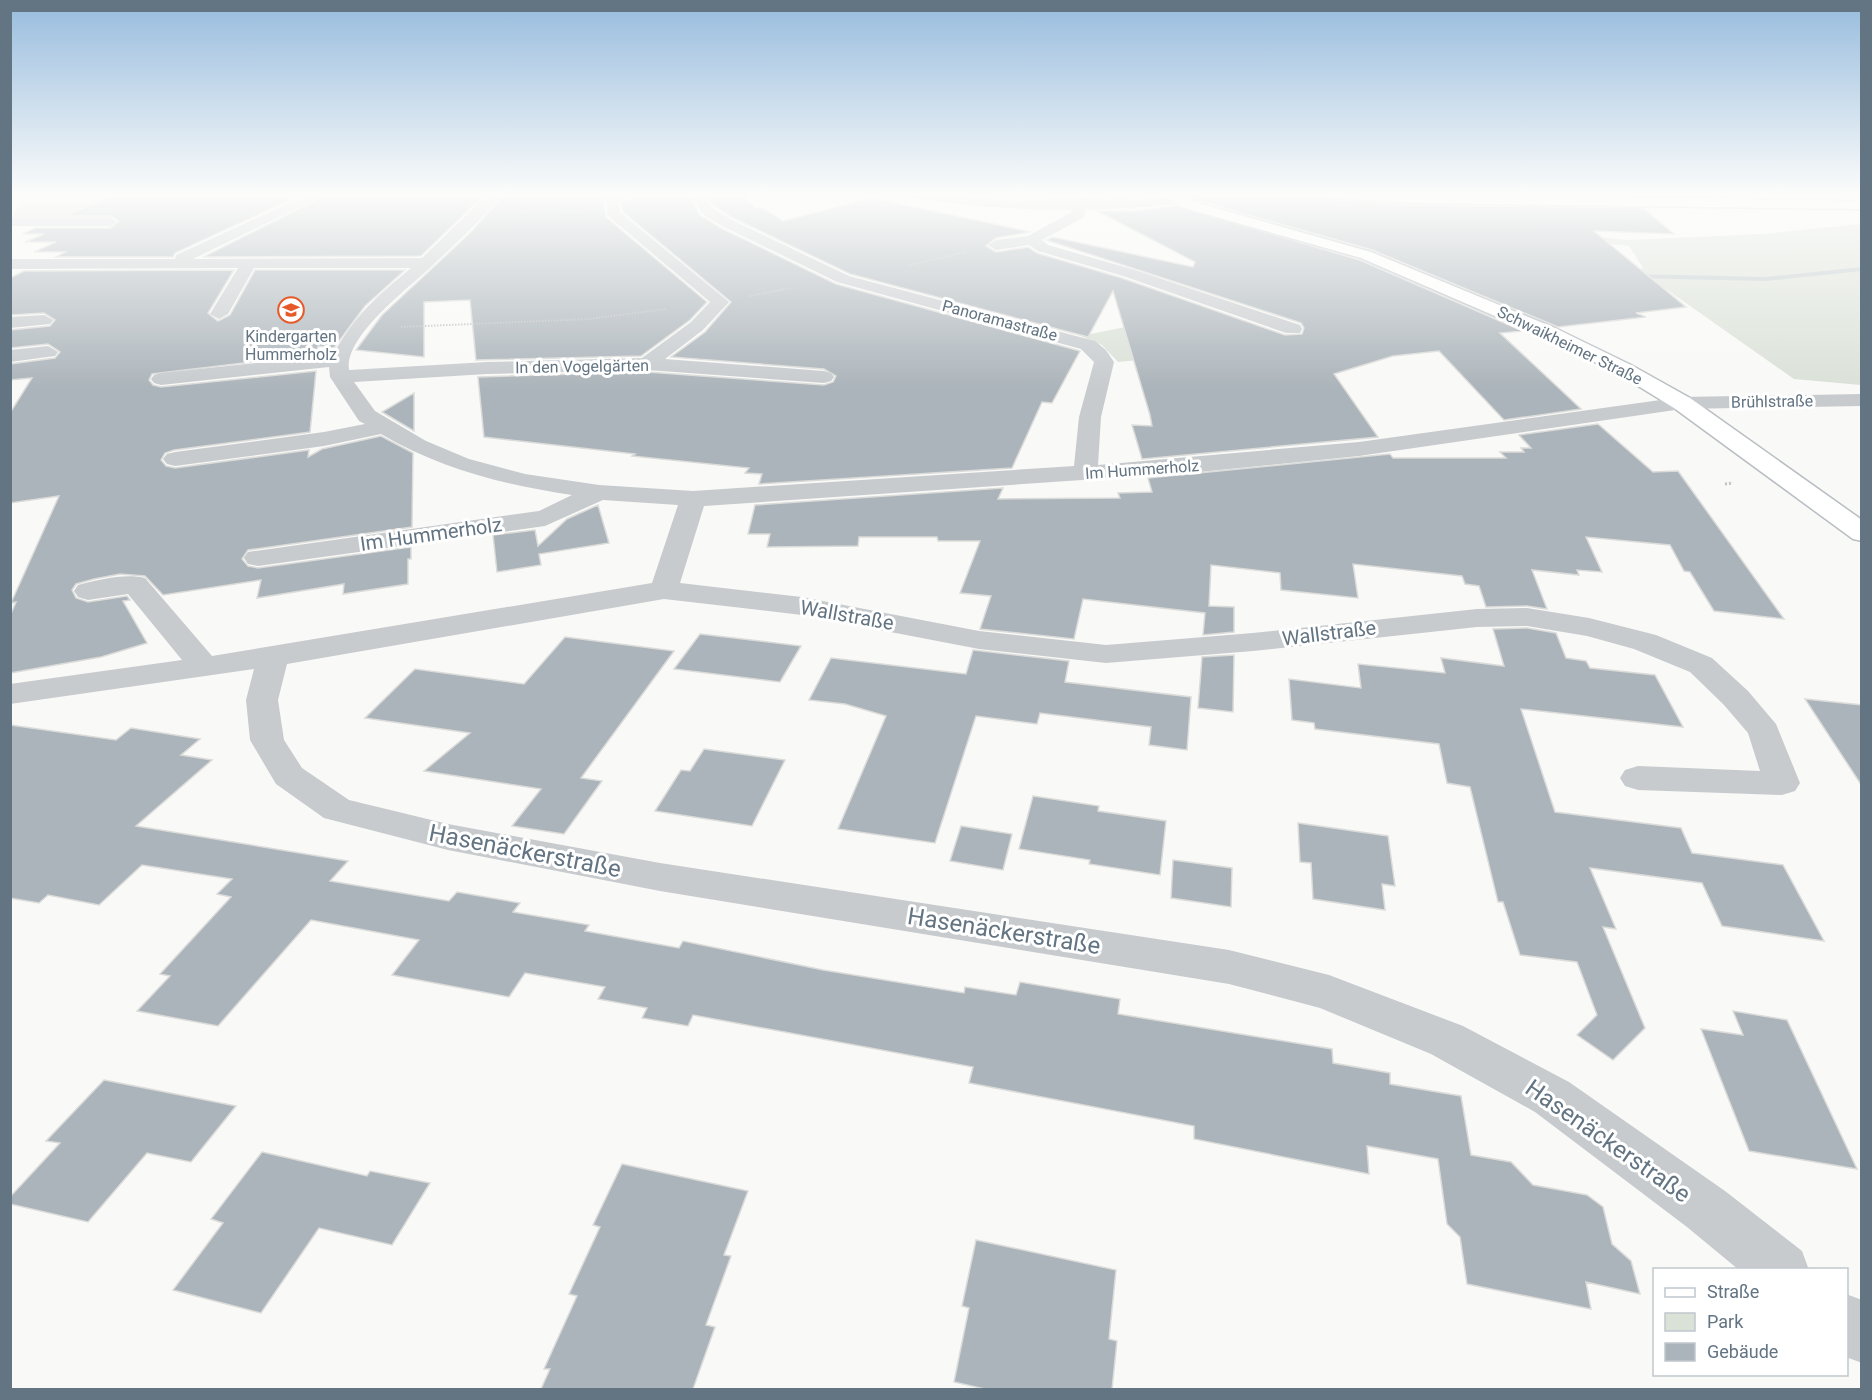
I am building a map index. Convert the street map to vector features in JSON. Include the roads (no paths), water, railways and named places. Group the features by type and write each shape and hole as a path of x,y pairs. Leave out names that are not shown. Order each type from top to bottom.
{"main road":[{"name":"Schwaikheimer Straße","path":"1374,258 1548,332 1624,369 1682,403 1862,532"}],"street":[{"path":"172,263 182,258"},
{"path":"161,379 340,368 357,328 374,308 431,258"},
{"path":"647,364 697,326 720,302 667,258"},
{"name":"Panoramastraße","path":"798,258 843,279 1088,345 1099,354 1104,362 1090,417 1085,473"},
{"path":"1079,258 1129,273 1293,329"},
{"path":"219,314 249,263"},
{"path":"10,264 426,263"},
{"path":"10,323 44,320"},
{"path":"10,356 48,352"},
{"name":"In den Vogelgärten","path":"340,368 487,368 647,364 824,377"},
{"name":"Im Hummerholz","path":"340,368 367,416 382,427 461,464 524,481 599,492 693,499 1085,473 1359,449 1682,403"},
{"name":"Brühlstraße","path":"1682,403 1862,400"},
{"path":"175,459 324,439 382,427"},
{"name":"Im Hummerholz","path":"258,558 545,518 599,492"},
{"path":"10,694 273,657 664,590 693,499"},
{"path":"88,591 135,584 203,666"},
{"name":"Wallstraße","path":"664,590 802,606 979,640 1106,654 1253,642 1477,618 1527,617 1589,627 1645,642 1701,665 1736,699 1764,731 1782,783 1638,778"},
{"name":"Hasenäckerstraße","path":"273,657 262,700 267,740 289,776 337,809 448,837 660,877 1228,968 1329,993 1447,1040 1552,1097 1706,1209 1781,1268"},
{"path":"1848,1324 1862,1334"}],"waterway":[{"path":"1633,276 1765,279 1862,269"}],"place":[{"name":"Kindergarten Hummerholz","path":"291,310"}]}
